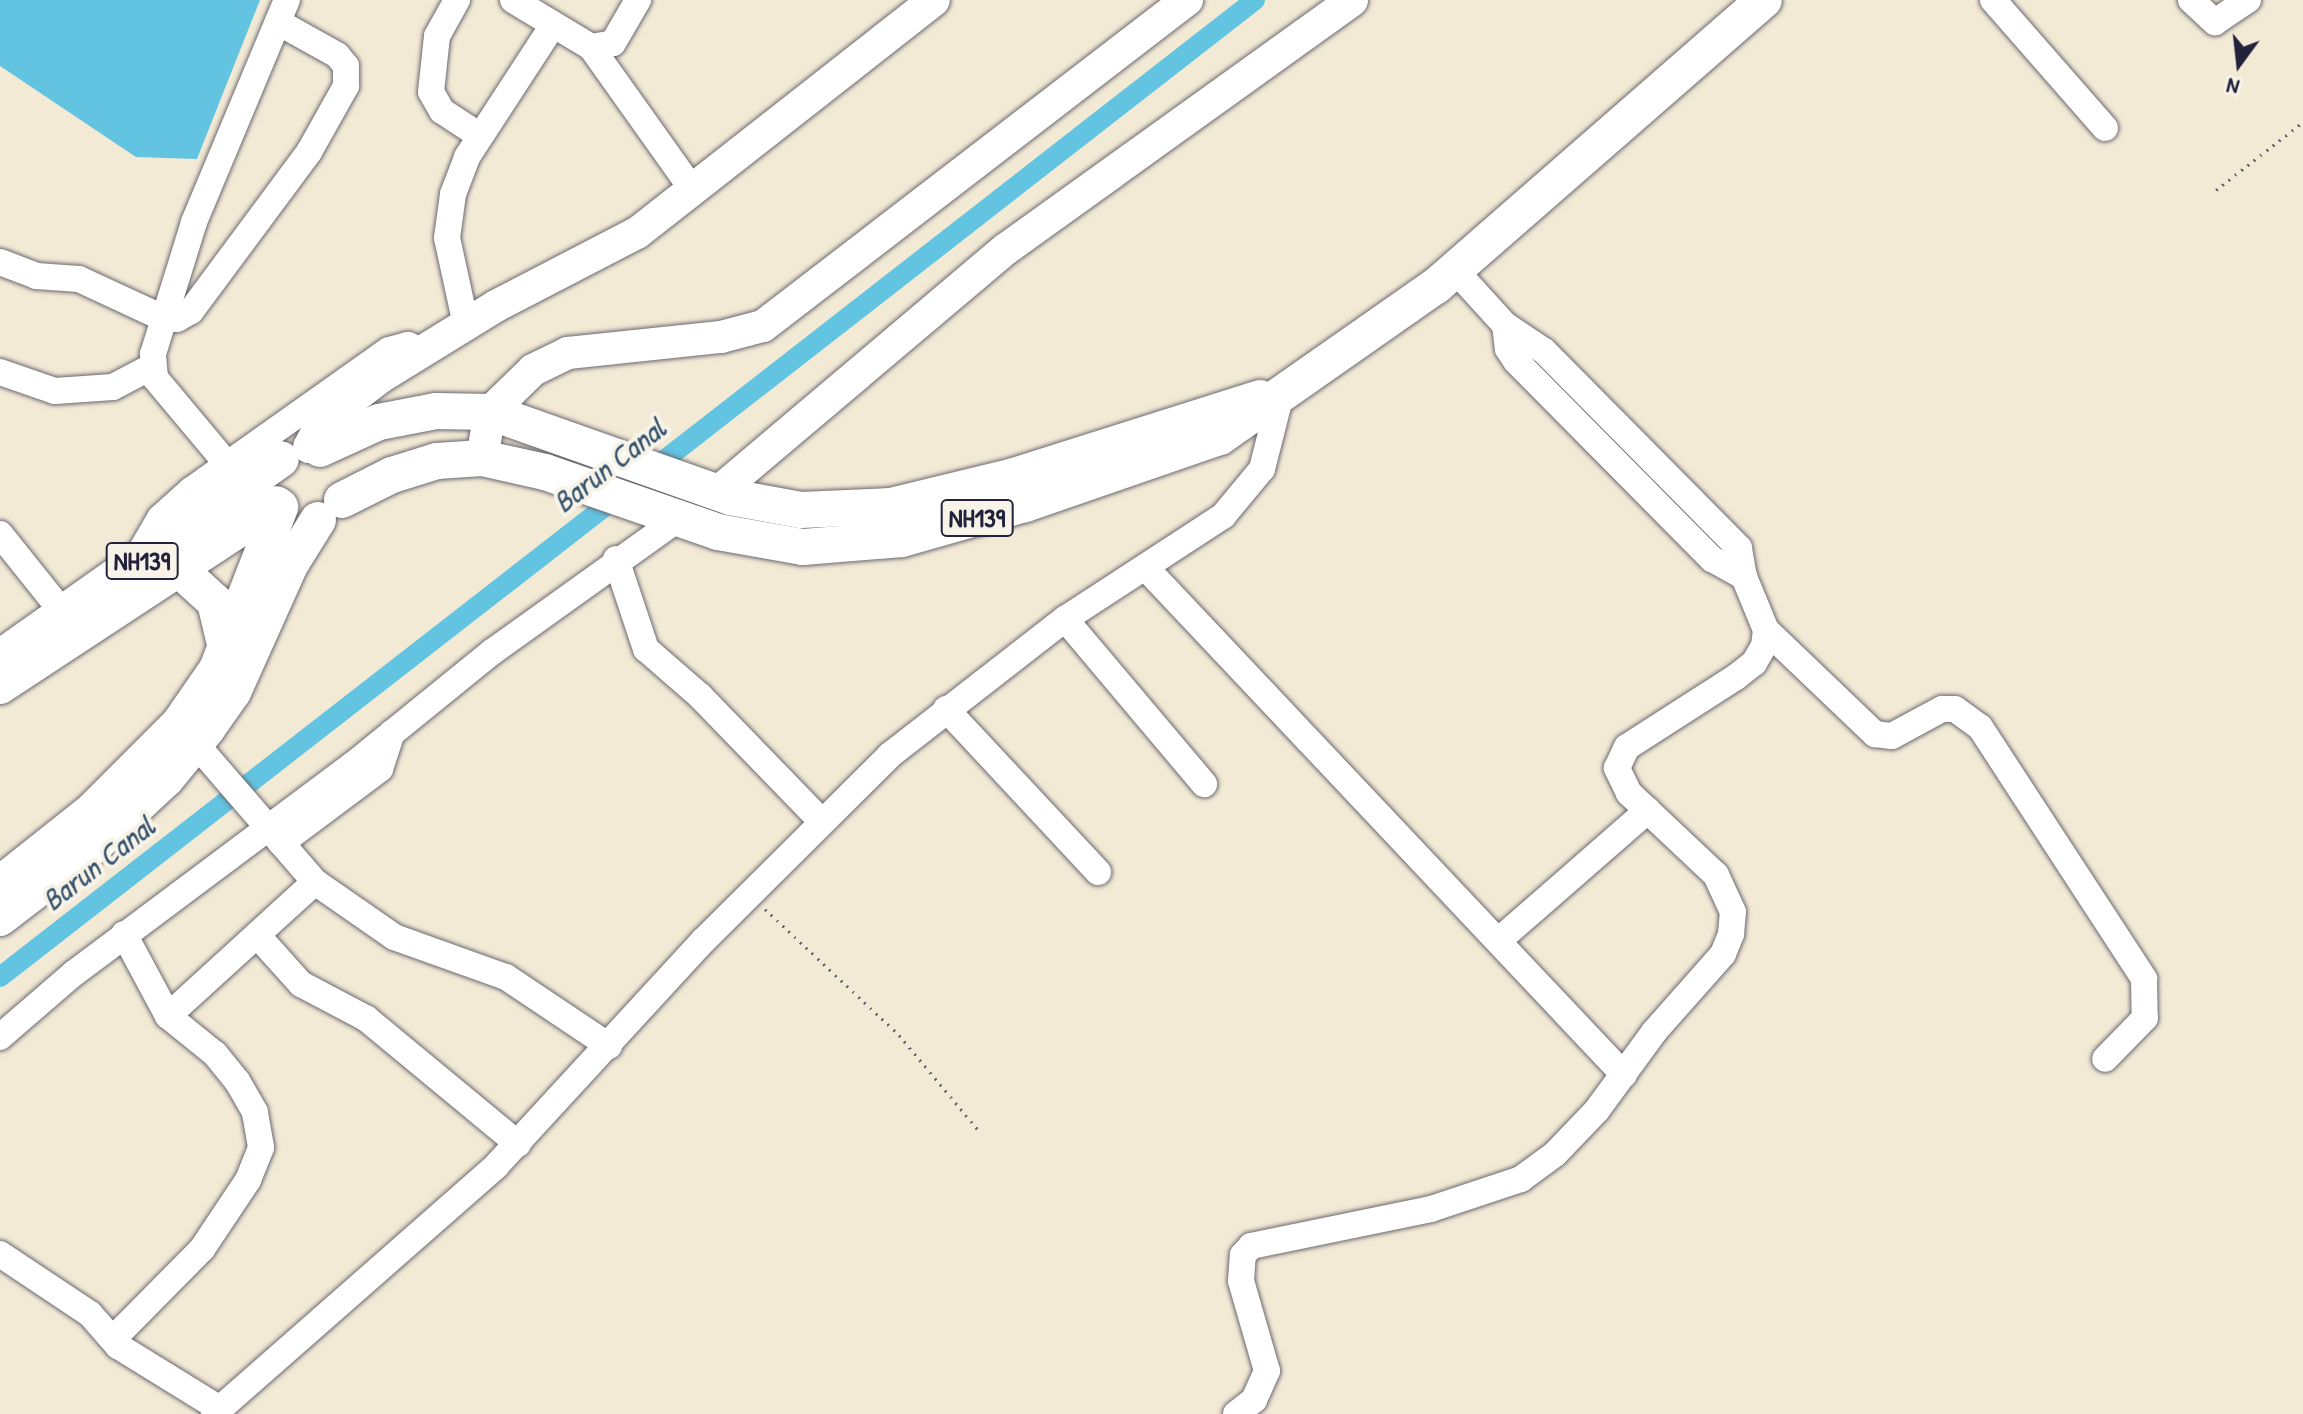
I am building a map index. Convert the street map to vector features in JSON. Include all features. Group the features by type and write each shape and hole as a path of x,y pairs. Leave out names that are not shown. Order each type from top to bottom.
{"highway":[{"name":"NH139","path":"330,510 392,475 437,461 482,458 588,487 718,532 803,547 902,539 1025,504 1220,437 1280,391 1364,340 1455,270 1764,0"},
{"name":"NH139","path":"0,658 303,452 379,422 436,411 490,412 704,488 801,510 891,506 1014,476 1280,391"},
{"path":"0,884 139,769 179,724 226,648 278,506 272,478 303,452 343,469 330,510 290,565 233,692 195,743 166,779 96,844 0,918"},
{"name":"NH139","path":"0,686 278,506"},
{"path":"278,506 297,519 330,510"},
{"path":"180,570 215,602 226,648"}],"main road":[{"path":"303,452 323,421 340,405 466,325 637,233 934,0"},
{"path":"482,458 490,412 533,370 568,353 721,337 763,326 1187,0"},
{"path":"704,488 1006,249 1352,0"}],"street":[{"path":"457,0 437,36 431,92 442,111 480,136"},
{"path":"513,0 591,47 692,189"},
{"path":"591,47 613,43 638,0"},
{"path":"1993,0 2105,128"},
{"path":"2191,0 2215,22 2248,0"},
{"path":"0,262 36,276 79,279 163,318 177,319 206,294 309,152 340,100 346,66 282,11 194,222 163,318 151,367 169,397 227,464"},
{"path":"466,325 447,238 448,217 460,172 553,25"},
{"path":"1455,270 1505,325 1544,351 1739,548 1744,577 1766,630 1875,734 1892,736 1942,709 1955,709 1980,727 2144,979 2145,1018 2105,1059"},
{"path":"131,568 160,518 227,464 389,350 408,345 423,352"},
{"path":"0,372 55,391 113,387 151,367"},
{"path":"0,1254 90,1314 113,1339 217,1412 518,1144 750,894 890,755 1065,619 1223,516 1249,491 1262,469 1280,391"},
{"path":"0,1037 124,934 275,834 392,733 616,559 667,515"},
{"path":"0,534 64,614"},
{"path":"616,559 646,649 700,696 822,822"},
{"path":"1145,567 1624,1075"},
{"path":"1065,619 1204,784"},
{"path":"1236,1414 1254,1400 1267,1371 1241,1281 1243,1255 1251,1246 1431,1209 1503,1188 1555,1154 1723,954 1731,934 1733,912 1716,875 1620,780 1617,768 1627,747 1754,663 1766,630"},
{"path":"946,709 1098,872"},
{"path":"195,743 315,882 394,937 506,977 609,1046"},
{"path":"1498,941 1648,810"},
{"path":"168,1016 315,882"},
{"path":"113,1339 202,1249 248,1180 261,1147 255,1112 226,1064 168,1016 124,934"},
{"path":"257,935 301,984 367,1019 518,1144"}],"path":[{"path":"2216,190 2303,122"},
{"path":"750,894 899,1035 979,1131"}],"water":[{"path":"0,0 260,0 197,159 136,157 0,66"}],"waterway":[{"name":"Barun Canal","path":"649,472 1255,0"},
{"name":"Barun Canal","path":"0,977 621,494"}]}
